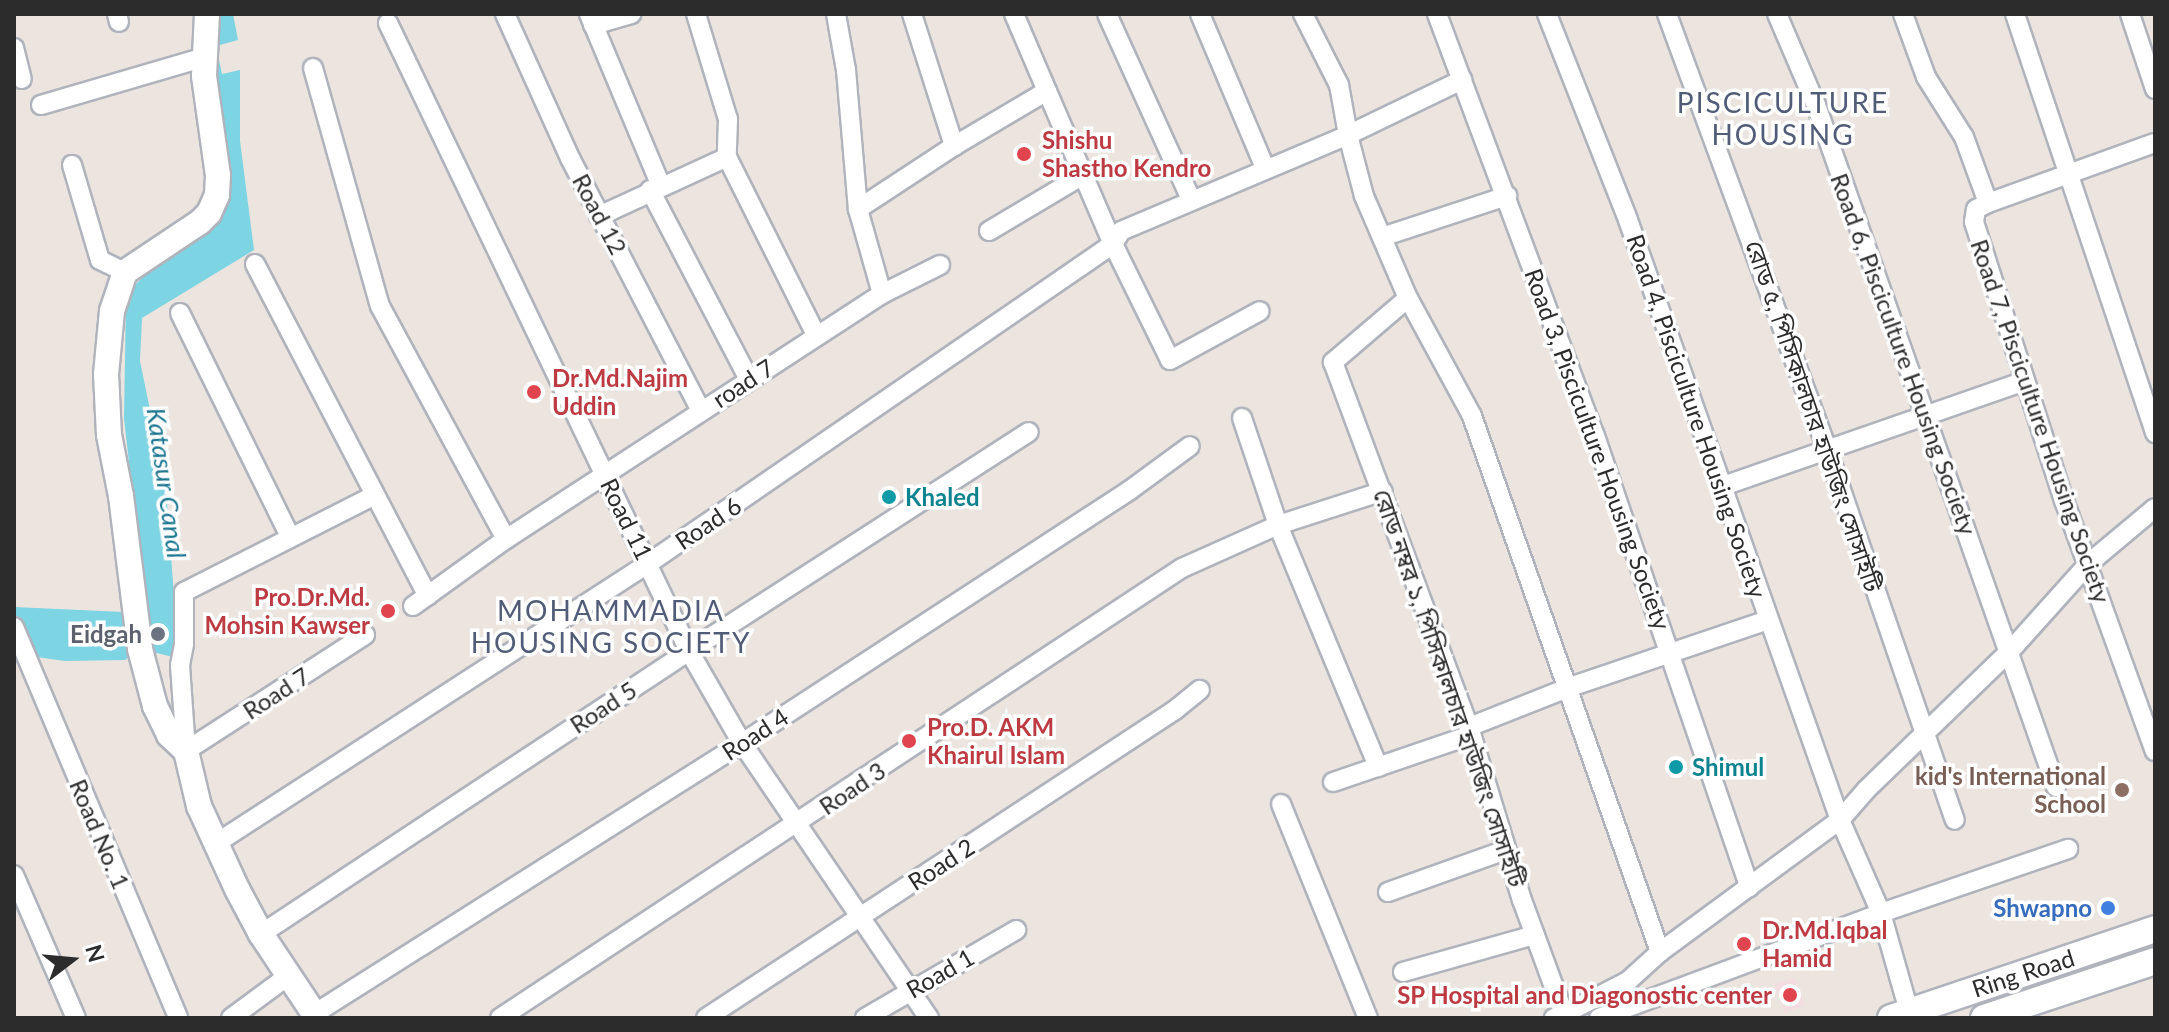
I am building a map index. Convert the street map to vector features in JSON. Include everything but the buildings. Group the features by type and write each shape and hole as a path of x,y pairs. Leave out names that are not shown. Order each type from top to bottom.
{"main road":[{"name":"Ring Road","path":"1900,1015 2155,929"},
{"name":"Ring Road","path":"1990,1017 2155,961"}],"street":[{"path":"186,751 169,735 142,661 121,496 109,435 106,374 112,311 125,272 200,222 209,213 217,195 218,175 204,76 207,14"},
{"name":"Road 12","path":"505,14 599,216 701,411"},
{"path":"631,14 591,20 655,188 749,379"},
{"path":"696,14 728,119 727,157 816,335"},
{"path":"836,14 846,70 858,209 882,294"},
{"path":"912,14 954,146"},
{"path":"1014,14 1113,244 1170,360 1260,311"},
{"path":"1107,14 1192,201"},
{"path":"1200,14 1265,168"},
{"path":"1303,14 1339,85 1364,196 1408,298 1472,416 1570,687 1660,952"},
{"name":"Road 3, Pisciculture Housing Society","path":"1437,14 1507,196 1670,654 1749,887"},
{"name":"Road 4, Pisciculture Housing Society","path":"1547,14 1628,220 1840,820 1881,913 1900,1015"},
{"name":"রোড ৫, পিসিকালচার হাউজিং সোসাইটি","path":"1667,14 1827,449 1923,736 1955,820"},
{"name":"Road 6, Pisciculture Housing Society","path":"1777,14 1816,105 2056,787"},
{"name":"Road 7, Pisciculture Housing Society","path":"1903,14 1926,77 1964,137 1988,203 1976,209 1974,222 2024,381 2155,751"},
{"path":"2015,14 2155,433"},
{"path":"2130,14 2155,89"},
{"name":"Road 11","path":"388,23 439,134 535,324 689,651 742,743 929,1018"},
{"path":"14,48 22,79"},
{"path":"41,105 205,57"},
{"path":"313,68 380,306 506,539"},
{"name":"Road 6","path":"215,844 649,563 1113,244 1121,231 1348,135 1462,80"},
{"path":"858,209 954,146 1047,91"},
{"path":"1988,203 2155,143"},
{"path":"599,216 727,157"},
{"path":"72,165 100,260 125,272"},
{"path":"989,231 1083,175"},
{"path":"1382,237 1507,196"},
{"path":"255,264 373,496 184,592 184,644 180,665 186,751 199,806 215,844 261,934 316,1016"},
{"name":"road 7","path":"373,496 421,601 506,539 816,335 882,294 940,265"},
{"name":"রোড নম্বর ১, পিসিকালচার হাউজিং সোসাইটি","path":"1408,298 1333,362 1470,731 1562,1017"},
{"path":"180,313 290,537"},
{"path":"1723,486 2024,381"},
{"path":"1242,418 1278,525 1378,767"},
{"name":"Road 5","path":"261,934 689,651 1029,432"},
{"name":"Road 4","path":"316,1016 1130,490 1190,446"},
{"name":"Road 3","path":"500,1018 1182,568 1278,525 1383,491"},
{"path":"1562,1017 1628,981 1660,952 1840,820 2010,651 2088,564 2155,508"},
{"path":"1333,782 1470,731 1570,687 1768,620"},
{"name":"Road No. 1","path":"14,627 21,651 178,1018"},
{"name":"Road 7","path":"186,751 365,635"},
{"path":"142,661 180,665"},
{"name":"Road 2","path":"706,1018 1175,710 1200,690"},
{"path":"1281,804 1368,1018"},
{"path":"1599,1018 1881,913 2068,849"},
{"path":"1388,892 1506,850"},
{"path":"14,875 76,1018"},
{"name":"Road 1","path":"865,1018 1016,930"},
{"path":"1403,972 1535,935"},
{"path":"231,1018 288,976"}],"shaded area":[{"name":"SP Hospital and Diagonostic center","path":"1795,977 1805,1005 1785,1013 1774,985"}],"water":[{"path":"210,14 233,14 238,40 216,46 222,74 240,70 240,141 254,250 142,318 140,361 166,488 178,649 173,657 140,649 125,660 65,661 37,657 14,642 14,607 146,613 124,418 126,301 132,288 147,273 216,219"}],"place":[{"name":"Shishu Shastho Kendro","path":"1024,154"},
{"name":"Dr.Md.Najim Uddin","path":"534,392"},
{"name":"Khaled","path":"889,497"},
{"name":"Pro.Dr.Md. Mohsin Kawser","path":"388,611"},
{"name":"Eidgah","path":"158,634"},
{"name":"Pro.D. AKM Khairul Islam","path":"909,741"},
{"name":"Shimul","path":"1676,767"},
{"name":"kid's International School","path":"2122,790"},
{"name":"Shwapno","path":"2108,908"},
{"name":"Dr.Md.Iqbal Hamid","path":"1744,944"},
{"name":"SP Hospital and Diagonostic center","path":"1790,995"}],"district":[{"name":"PISCICULTURE HOUSING","path":"1783,118"},
{"name":"MOHAMMADIA HOUSING SOCIETY","path":"611,626"}],"water label":[{"name":"Katasur Canal","path":"166,483"}]}
